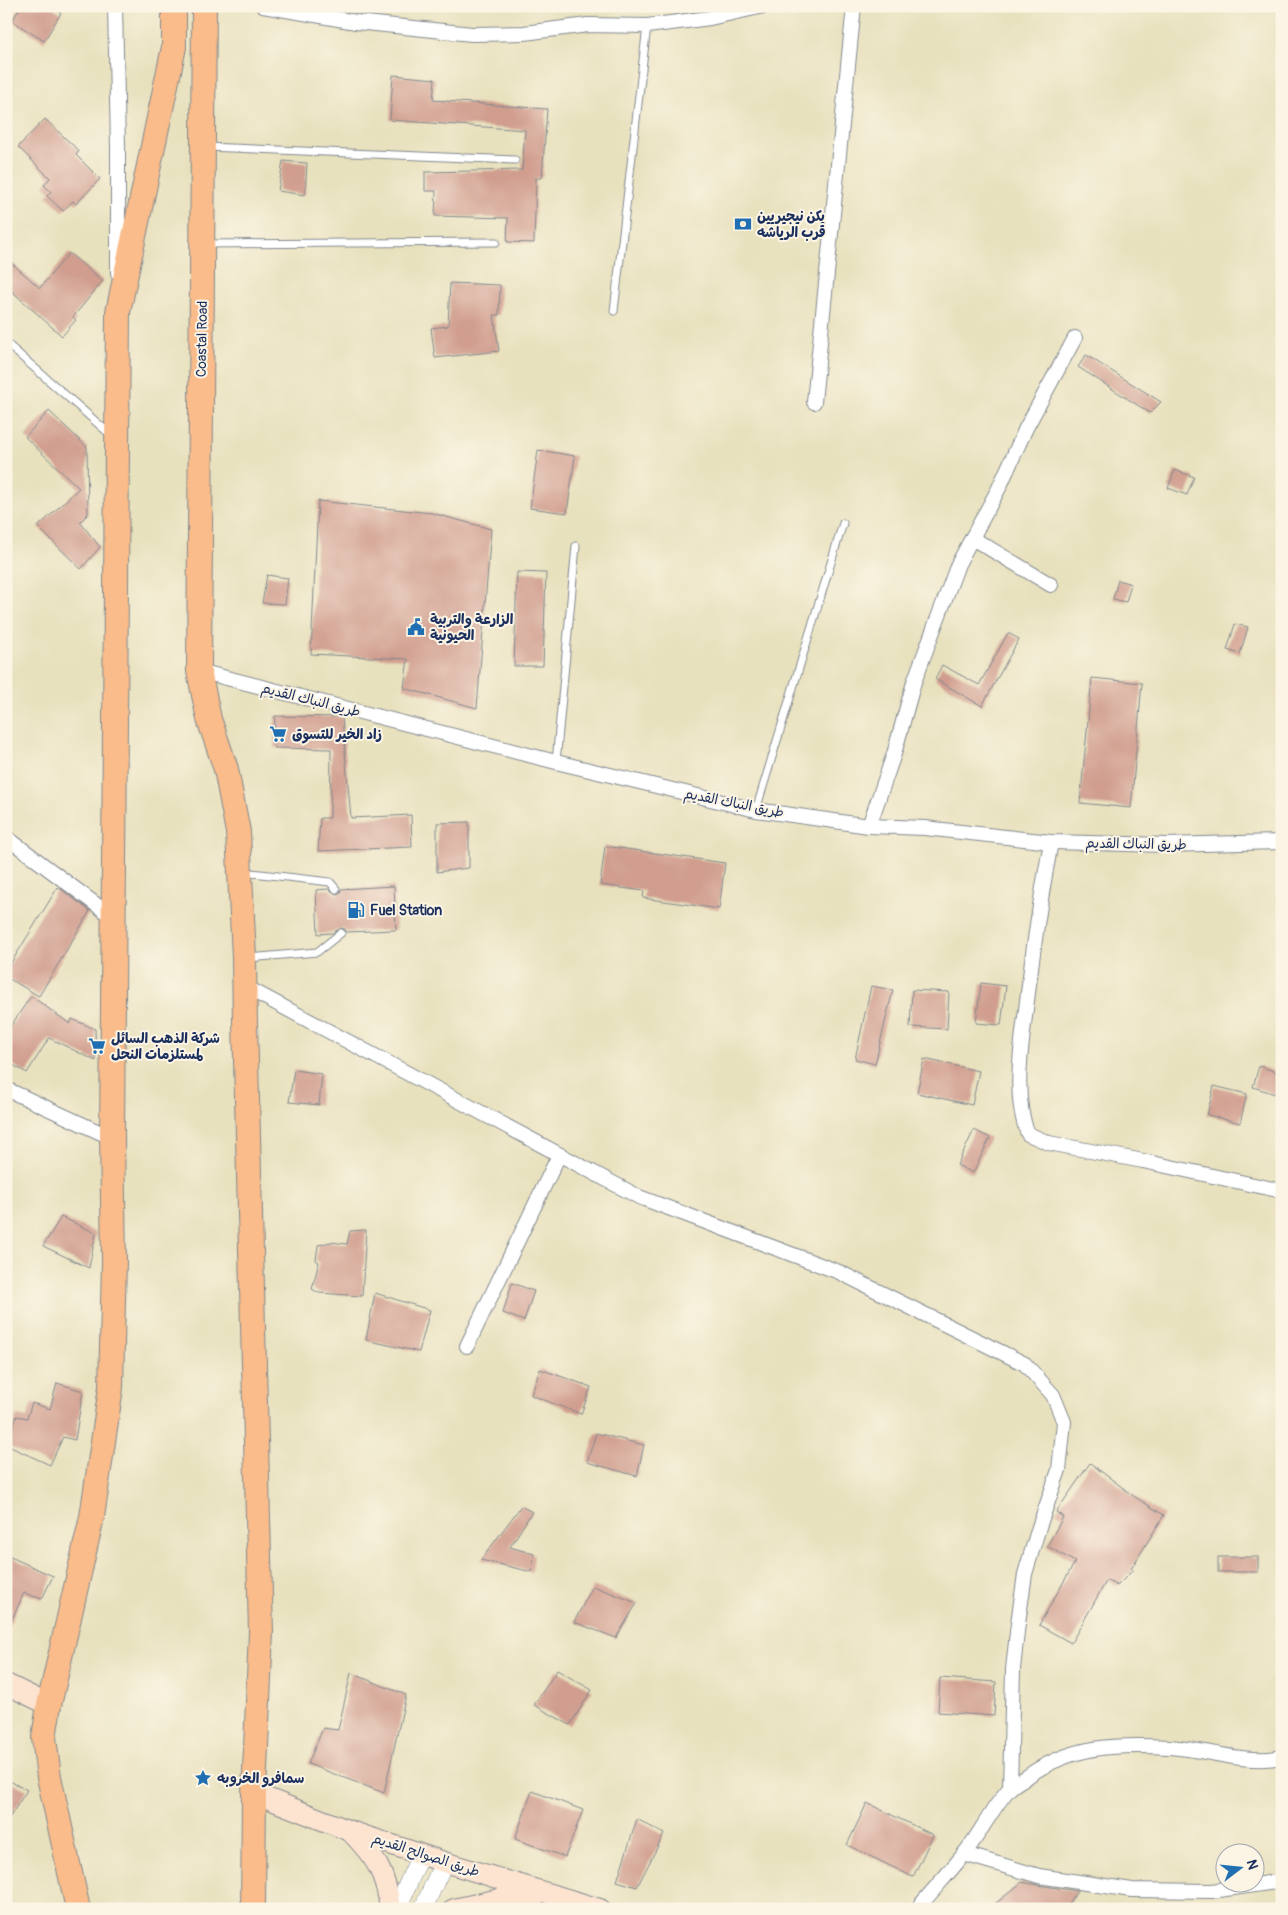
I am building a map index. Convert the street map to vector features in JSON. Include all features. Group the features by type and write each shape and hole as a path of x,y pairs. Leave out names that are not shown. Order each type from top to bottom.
{"highway":[{"path":"78,1909 45,1756 44,1738 49,1705 92,1517 111,1387 114,1261 112,1138 118,312 174,47 174,6"},
{"name":"Coastal Road","path":"204,6 199,671 209,718 226,769 238,832 244,958 261,1632 254,1793 253,1909"}],"main road":[{"path":"6,1684 49,1705"},
{"name":"طريق الصوالح القديم","path":"254,1793 350,1831 444,1862 600,1909"},
{"path":"350,1831 377,1862 385,1881 390,1909"},
{"path":"454,1909 508,1897 553,1894"}],"street":[{"path":"115,6 118,147 118,312"},
{"path":"263,6 356,22 472,34 524,33 588,24 647,26 710,18 764,6"},
{"path":"814,402 854,6"},
{"path":"869,826 894,754 914,682 958,564 999,488 1026,428 1075,338"},
{"path":"972,538 1051,585"},
{"name":"طريق النباك القديم","path":"199,671 556,762 756,810 869,826 925,828 1051,842 1166,845 1282,842"},
{"path":"6,837 114,918"},
{"path":"1051,842 1040,896 1021,1051 1020,1106 1028,1134 1049,1143 1282,1191"},
{"path":"244,986 639,1197 839,1272 1025,1364 1053,1396 1064,1422 1059,1470 1039,1526 1025,1574 1013,1669 1010,1788"},
{"path":"7,1092 112,1138"},
{"path":"467,1346 559,1155"},
{"path":"917,1909 964,1854 1010,1788 1044,1764 1071,1753 1099,1747 1163,1747 1258,1759 1282,1757"},
{"path":"397,1909 421,1854"},
{"path":"964,1854 1039,1876 1132,1890 1212,1891 1282,1880"},
{"path":"423,1909 444,1862"}],"lane":[{"path":"614,311 647,26"},
{"path":"203,147 515,160"},
{"path":"202,244 496,242"},
{"path":"6,343 117,441"},
{"path":"756,810 843,523"},
{"path":"556,762 576,546"},
{"path":"240,872 330,882 336,889"},
{"path":"244,958 317,952 341,933"}],"building":[{"path":"21,6 50,6 61,13 44,41 12,21"},
{"path":"393,75 435,79 433,100 547,109 542,178 536,178 534,243 507,242 508,218 435,216 436,191 425,191 425,172 522,170 525,130 390,120"},
{"path":"45,119 79,151 76,155 100,179 76,204 73,201 63,211 47,196 51,192 44,185 50,178 18,147"},
{"path":"283,161 307,163 305,195 278,191"},
{"path":"69,253 103,281 73,317 76,320 62,336 6,286 6,258 40,288"},
{"path":"450,283 500,285 499,315 494,315 499,351 435,358 431,328 448,326"},
{"path":"1086,355 1161,402 1150,413 1078,367"},
{"path":"49,411 87,447 88,514 80,522 100,547 81,569 38,527 79,488 25,437"},
{"path":"538,450 575,456 567,513 530,508"},
{"path":"1175,470 1194,477 1187,495 1168,488"},
{"path":"318,501 432,513 491,529 477,708 404,688 408,659 311,654"},
{"path":"517,572 546,573 543,666 514,666"},
{"path":"267,575 288,578 285,604 262,603"},
{"path":"1118,580 1131,584 1126,602 1113,599"},
{"path":"1235,624 1248,627 1240,654 1227,650"},
{"path":"1008,633 1019,639 982,706 935,679 942,665 979,685"},
{"path":"1092,678 1142,683 1131,808 1080,803"},
{"path":"275,716 342,717 351,818 411,815 412,847 318,851 320,818 330,818 331,749 274,748"},
{"path":"469,822 469,868 437,872 437,823"},
{"path":"605,846 725,863 719,909 643,898 644,891 600,885"},
{"name":"Fuel Station","path":"394,886 396,930 346,932 345,929 341,928 332,933 318,934 316,890 329,889 336,894 340,893 341,889"},
{"path":"58,887 90,911 39,996 6,977 6,971"},
{"path":"981,983 1006,986 1001,1025 976,1023"},
{"path":"871,986 893,990 875,1064 855,1059"},
{"path":"912,990 949,992 947,1029 910,1027"},
{"path":"31,996 70,1024 72,1019 95,1029 96,1061 49,1038 27,1073 6,1061 6,1033"},
{"path":"924,1059 979,1071 972,1105 917,1093"},
{"path":"1259,1066 1282,1074 1282,1096 1253,1087"},
{"path":"294,1070 322,1074 319,1105 289,1102"},
{"path":"1214,1086 1247,1094 1240,1123 1207,1115"},
{"path":"974,1130 990,1138 973,1173 957,1165"},
{"path":"61,1217 96,1233 89,1268 43,1246"},
{"path":"366,1230 362,1296 319,1293 312,1289 319,1262 316,1260 318,1245 330,1242 347,1244 350,1231"},
{"path":"512,1283 534,1291 524,1321 503,1313"},
{"path":"375,1293 430,1310 419,1352 366,1340"},
{"path":"540,1369 591,1387 581,1414 531,1395"},
{"path":"57,1383 83,1391 75,1440 63,1437 50,1465 6,1445 17,1416 27,1418 32,1403 50,1409"},
{"path":"596,1433 644,1445 637,1476 587,1462"},
{"path":"1090,1463 1135,1497 1164,1515 1131,1569 1133,1570 1117,1586 1107,1580 1071,1643 1039,1625 1075,1562 1047,1546 1063,1517 1056,1512"},
{"path":"521,1506 532,1512 510,1547 534,1554 532,1572 481,1560"},
{"path":"6,1555 53,1576 42,1599 24,1593 6,1632"},
{"path":"1218,1557 1258,1557 1258,1572 1218,1572"},
{"path":"593,1586 637,1603 616,1638 574,1622"},
{"path":"557,1670 592,1690 570,1725 534,1705"},
{"path":"351,1673 406,1695 384,1793 308,1764 323,1728 338,1730"},
{"path":"940,1678 996,1682 994,1716 938,1712"},
{"path":"6,1779 27,1790 6,1823"},
{"path":"532,1791 583,1810 565,1857 515,1839"},
{"path":"867,1803 933,1835 913,1877 847,1845"},
{"path":"637,1819 664,1834 637,1887 617,1881"},
{"path":"1022,1882 1077,1891 1066,1909 989,1909"}],"place":[{"name":"يكن نيجيريين قرب الرياشه","path":"743,224"},
{"name":"الزارعة والتربية الحيونية","path":"416,627"},
{"name":"زاد الخير للتسوق","path":"278,734"},
{"name":"Fuel Station","path":"356,910"},
{"name":"شركة الذهب السائل لمستلزمات النحل","path":"97,1046"},
{"name":"سمافرو الخروبه","path":"203,1778"}]}
